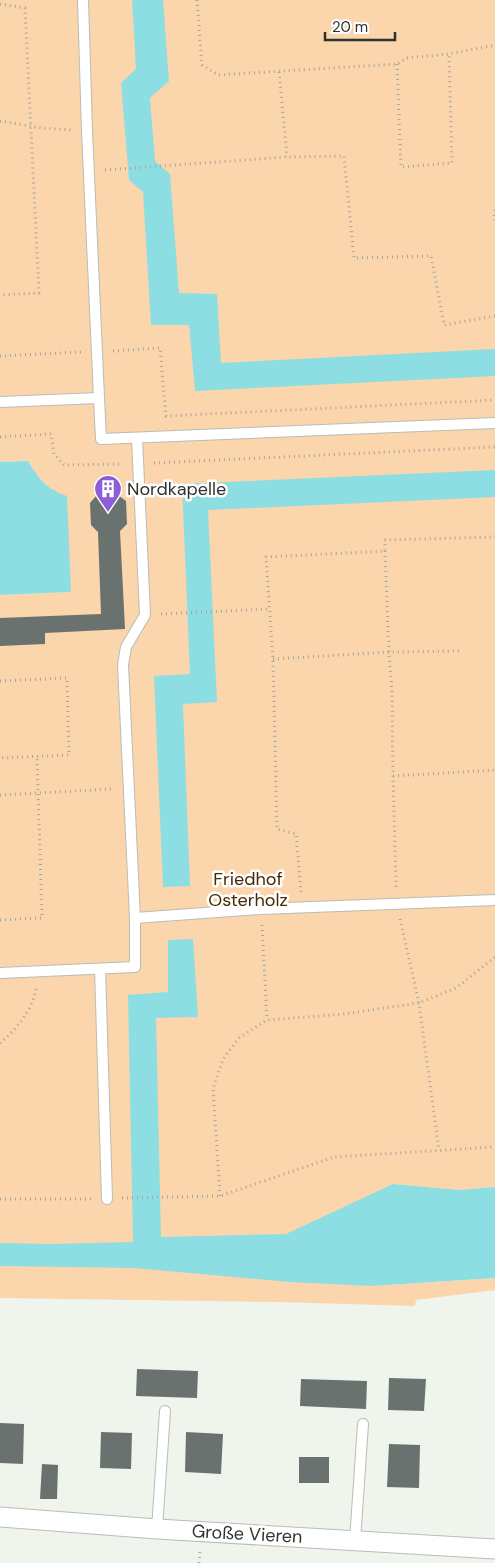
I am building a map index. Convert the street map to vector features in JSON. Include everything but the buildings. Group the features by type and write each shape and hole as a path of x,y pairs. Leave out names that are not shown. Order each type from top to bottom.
{"street":[{"name":"Große Vieren","path":"0,1518 495,1549"}],"lane":[{"path":"83,0 101,439 495,423"},
{"path":"0,402 99,398"},
{"path":"0,973 135,967 135,918 123,665 126,647 145,615 137,438"},
{"path":"135,918 261,909 495,900"},
{"path":"100,969 107,1199"},
{"path":"157,1529 165,1410"},
{"path":"355,1541 362,1424"}],"path":[{"path":"197,0 202,65 218,75 397,64 407,58 449,54 495,45"},
{"path":"0,4 25,8 39,293 0,294"},
{"path":"397,64 401,167 452,163 449,54"},
{"path":"279,72 287,157"},
{"path":"0,121 42,128 87,130"},
{"path":"89,171 287,157 344,156 354,258 431,256 444,325 495,316"},
{"path":"495,210 495,224"},
{"path":"0,356 160,348 166,416 495,400"},
{"path":"0,436 51,434 54,454 64,465 74,466 495,447"},
{"path":"392,693 388,652 385,540 495,537"},
{"path":"302,907 296,834 277,829 274,659 266,557 385,551"},
{"path":"174,614 269,610"},
{"path":"274,659 388,652 461,651"},
{"path":"0,681 67,678 69,755 0,758"},
{"path":"0,920 42,918 37,757"},
{"path":"392,776 495,770"},
{"path":"0,795 128,788"},
{"path":"261,909 267,1020"},
{"path":"220,1196 213,1089 223,1059 239,1038 267,1020 344,1014 419,1003 456,988 495,957"},
{"path":"0,1043 14,1032 35,997 38,971"},
{"path":"0,1199 220,1196 334,1157 495,1147"}],"green space":[{"name":"Friedhof Osterholz","path":"0,0 495,0 495,1187 460,1190 393,1184 372,1286 495,1278 495,1290 416,1300 415,1306 0,1298 0,595 71,592 53,491 38,478 28,461 0,462"}],"water":[{"path":"132,0 163,0 169,81 150,98 155,161 170,174 179,293 217,294 221,363 495,349 495,376 195,391 189,325 151,325 143,192 129,180 121,83 136,69"},
{"path":"28,461 48,487 67,496 71,592 0,595 0,462"},
{"path":"495,470 495,497 208,510 217,702 183,704 190,886 163,887 154,676 190,674 182,484"},
{"path":"193,939 198,1017 156,1018 161,1237 286,1234 393,1184 460,1190 495,1187 495,1278 372,1286 290,1282 134,1268 0,1266 0,1243 133,1242 128,995 168,992 168,940"}],"place":[{"name":"Nordkapelle","path":"108,513"}]}
